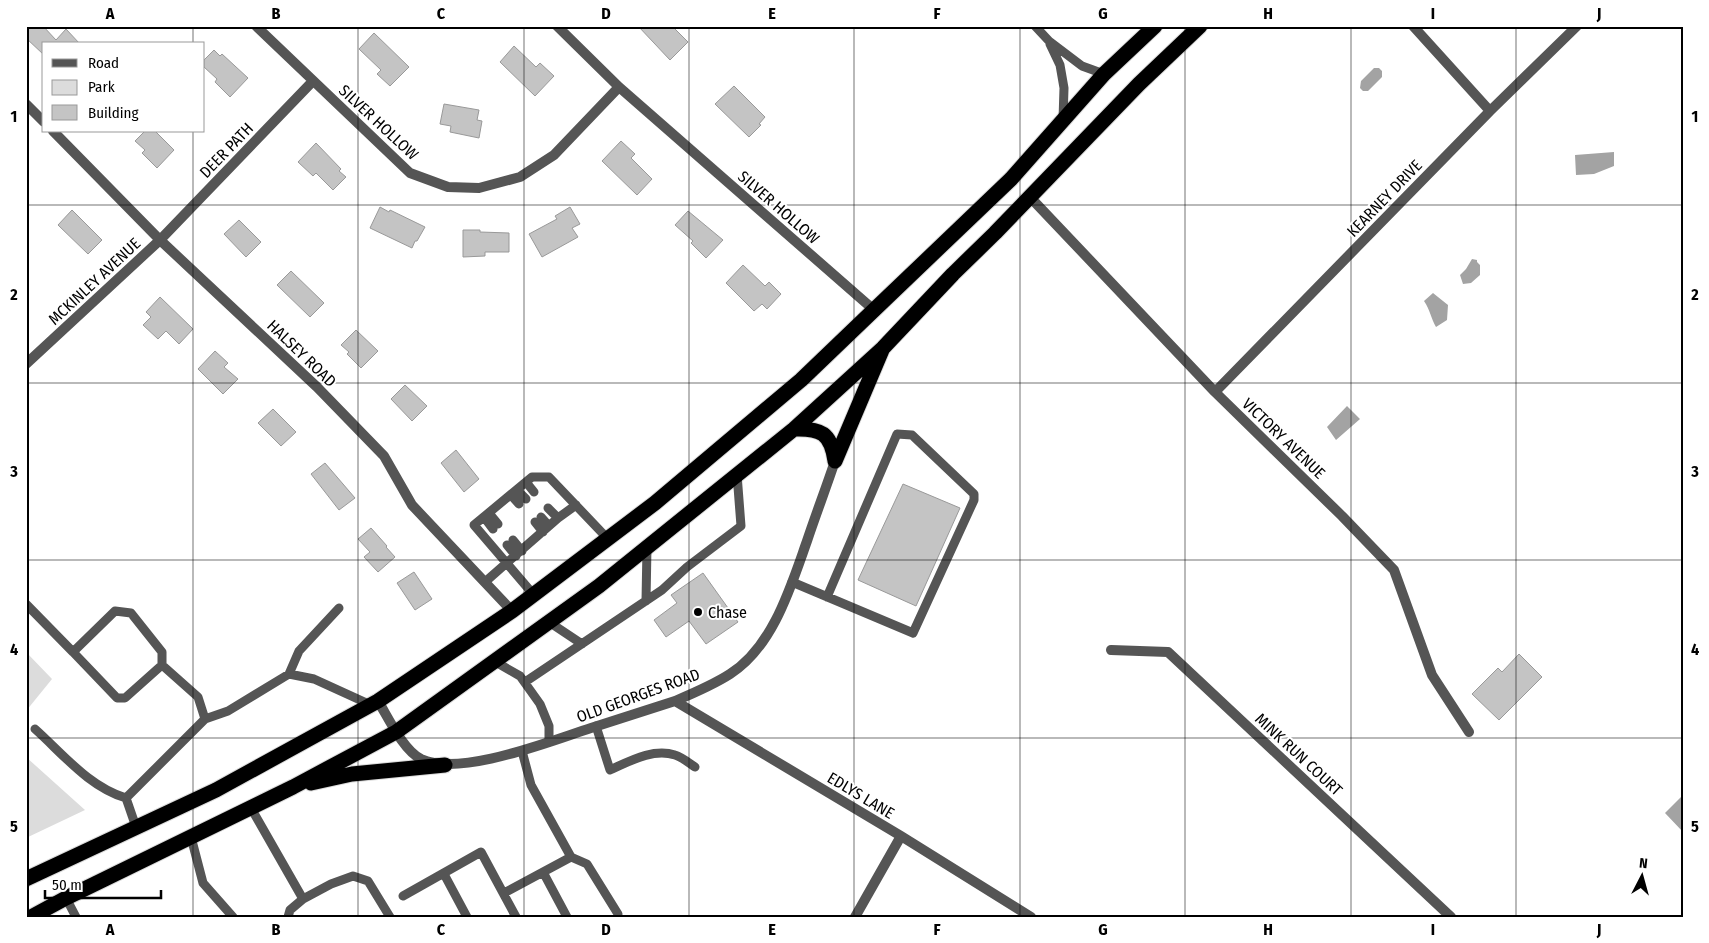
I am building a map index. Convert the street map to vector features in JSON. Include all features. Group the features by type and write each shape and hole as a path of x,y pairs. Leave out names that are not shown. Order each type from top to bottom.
{"highway":[{"path":"26,879 216,790 375,703 512,611 656,503 801,380 1011,179 1104,74 1155,26"},
{"path":"31,917 293,787 396,732 599,586 794,429 883,348 1028,196 1139,84 1200,26"},
{"path":"1011,179 1028,196"},
{"path":"835,461 883,348"},
{"path":"794,429 810,428 822,432 831,444 835,461"},
{"path":"293,787 352,774 445,765"}],"street":[{"name":"SILVER HOLLOW","path":"256,26 410,173 448,187 478,188 520,177 554,155 619,87"},
{"name":"SILVER HOLLOW","path":"557,26 619,87 874,310"},
{"path":"1413,26 1490,111"},
{"name":"KEARNEY DRIVE","path":"1215,392 1490,111 1577,26"},
{"name":"DEER PATH","path":"160,240 314,81"},
{"path":"26,104 42,120"},
{"name":"HALSEY ROAD","path":"54,132 160,240 318,387 384,456 412,505 512,611"},
{"name":"VICTORY AVENUE","path":"1028,196 1215,392 1335,509 1394,570 1432,675 1469,732"},
{"name":"MCKINLEY AVENUE","path":"26,364 160,240"},
{"name":"OLD GEORGES ROAD","path":"375,703 412,752 422,759 445,765 508,756 675,701 731,674 759,647 772,627 792,582 835,461"},
{"name":"MINK RUN COURT","path":"1111,650 1168,652 1451,917"},
{"name":"EDLYS LANE","path":"675,701 901,836 1031,917"},
{"path":"854,917 901,836"}],"lane":[{"path":"1034,26 1049,41 1082,66 1104,74"},
{"path":"1049,41 1060,65 1064,88 1063,120"},
{"path":"792,582 827,597 913,633 974,500 974,494 912,435 897,434 827,597"},
{"path":"525,682 662,590 687,567 740,526 737,474"},
{"path":"534,594 474,526 532,477 549,477 608,538"},
{"path":"526,482 534,492"},
{"path":"514,492 523,502"},
{"path":"485,582 558,518 576,505"},
{"path":"548,508 558,518"},
{"path":"486,515 495,526"},
{"path":"538,519 546,529"},
{"path":"510,542 519,553"},
{"path":"646,601 647,547"},
{"path":"26,604 118,698 124,698 162,665"},
{"path":"126,798 205,719 228,711 289,674 299,651 339,608"},
{"path":"73,652 115,611 131,613 162,652 162,665 198,697 205,719"},
{"path":"549,622 582,644"},
{"path":"494,662 520,676 525,682 540,704 549,726 549,742"},
{"path":"289,674 314,679 375,703"},
{"path":"596,726 610,770 637,757 663,753 676,755 695,767"},
{"path":"35,728 96,785 126,798"},
{"path":"522,751 530,785 572,857 587,864 618,914"},
{"path":"126,798 136,827"},
{"path":"251,808 303,899"},
{"path":"191,837 203,883 234,917"},
{"path":"403,896 481,852 516,917"},
{"path":"504,893 572,857"},
{"path":"544,872 567,917"},
{"path":"444,874 467,917"},
{"path":"288,917 290,910 303,899 331,884 353,876 368,881 390,917"},
{"path":"66,898 76,917"}],"green space":[{"path":"26,652 52,679 26,711"},
{"path":"26,757 85,810 26,838"}],"shaded area":[{"path":"1374,68 1379,68 1382,71 1382,77 1368,91 1363,91 1360,88 1361,81"},
{"path":"1614,152 1614,166 1594,174 1576,175 1575,155"},
{"path":"1472,259 1477,260 1480,265 1480,275 1471,283 1463,284 1460,275"},
{"path":"1433,293 1448,305 1447,320 1436,327 1424,301"},
{"path":"1347,406 1360,419 1336,440 1327,427"},
{"path":"1683,795 1683,832 1665,813"}],"building":[{"path":"26,26 43,26 56,40 66,29 78,42 42,42 42,53 26,38"},
{"path":"638,26 672,26 688,42 670,60"},
{"path":"374,33 409,67 390,86 377,74 381,70 359,49"},
{"path":"514,46 536,67 540,63 554,76 535,96 500,62"},
{"path":"214,50 220,56 222,54 248,78 230,97 215,82 217,79 205,68 205,59"},
{"path":"734,86 765,117 759,124 761,125 749,137 715,104"},
{"path":"444,104 479,110 477,120 482,121 479,138 450,132 451,126 440,124"},
{"path":"144,132 156,132 174,150 157,168 142,153 145,150 135,141"},
{"path":"621,141 635,154 631,158 652,179 637,195 602,161"},
{"path":"316,143 341,169 339,171 346,177 333,190 316,173 313,176 298,162"},
{"path":"380,207 425,227 412,248 370,228"},
{"path":"570,207 580,224 572,228 578,237 542,257 529,234 557,219 555,216"},
{"path":"72,210 102,240 88,254 58,225"},
{"path":"688,211 723,240 706,258 691,243 693,241 675,225"},
{"path":"239,220 261,242 246,257 224,234"},
{"path":"463,230 509,233 509,252 485,252 485,256 463,257"},
{"path":"743,265 765,286 769,282 781,294 767,309 762,304 754,311 726,283"},
{"path":"291,271 324,303 310,317 277,285"},
{"path":"160,297 193,329 179,344 166,331 158,339 143,325 151,317 146,312"},
{"path":"356,330 378,351 361,368 341,345"},
{"path":"215,351 228,363 224,367 238,379 223,394 198,369"},
{"path":"405,385 427,406 412,421 391,399"},
{"path":"273,409 296,432 281,446 258,423"},
{"path":"456,450 479,479 464,492 441,463"},
{"path":"325,463 355,498 339,510 311,474"},
{"path":"903,484 960,508 916,606 858,580"},
{"path":"371,528 395,557 378,572 364,557 370,552 358,539"},
{"path":"414,572 432,599 415,610 397,583"},
{"name":"Chase","path":"703,573 738,622 706,644 689,621 666,637 654,620 677,603 671,595"},
{"path":"1519,654 1542,677 1499,720 1472,694 1498,668 1502,672"}],"place":[{"name":"Chase","path":"698,612"}]}
